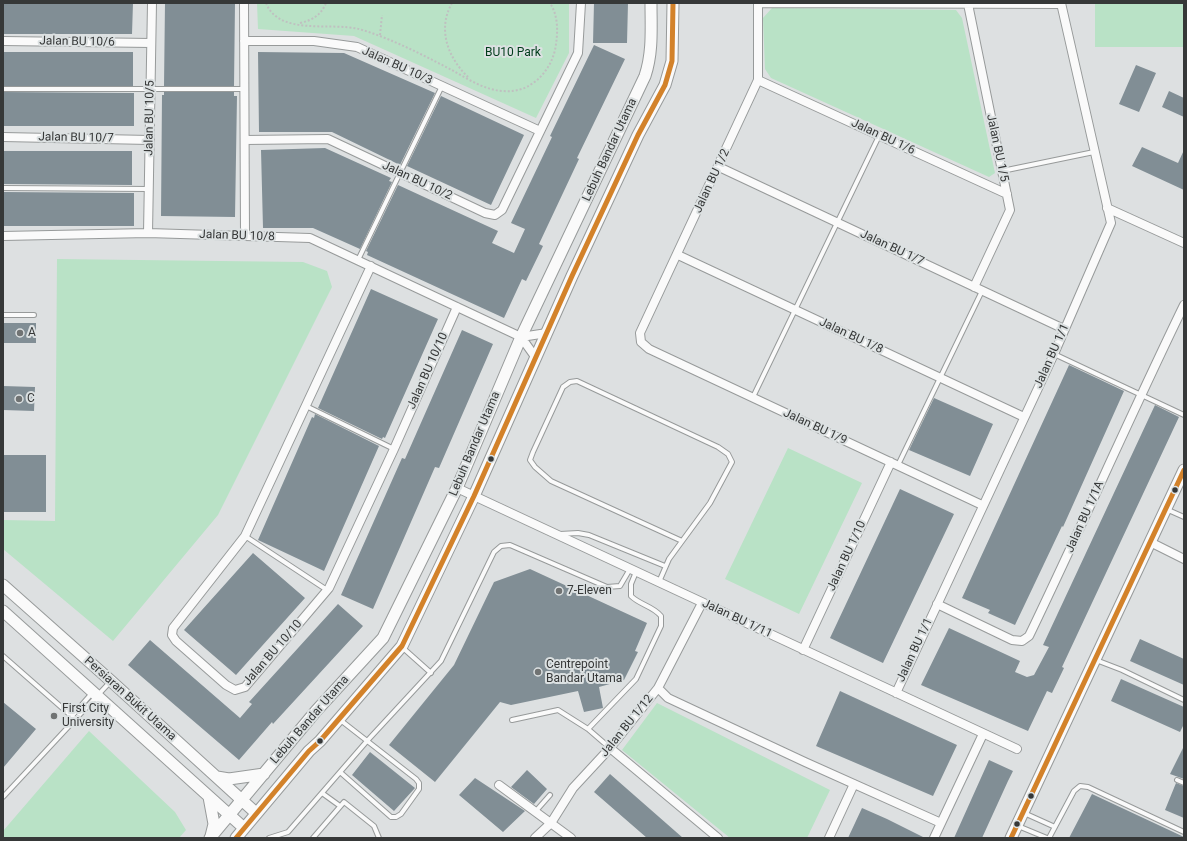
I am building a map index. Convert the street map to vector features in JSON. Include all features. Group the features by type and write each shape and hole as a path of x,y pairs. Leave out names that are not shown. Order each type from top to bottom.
{"main road":[{"name":"Lebuh Bandar Utama","path":"210,837 316,711 383,638 457,488 520,337 645,76 650,62 651,3"},
{"name":"Lebuh Bandar Utama","path":"236,838 256,813 402,646 474,496 638,135 665,85 672,61 673,3"},
{"path":"1011,838 1184,470"},
{"name":"Persiaran Bukit Utama","path":"3,585 256,813"},
{"name":"Persiaran Bukit Utama","path":"3,611 244,828"},
{"path":"216,777 229,779 264,774"},
{"path":"209,797 214,824 210,837"}],"street":[{"name":"Jalan BU 10/5","path":"148,233 152,3"},
{"path":"244,3 245,235"},
{"path":"540,130 578,53 581,3"},
{"path":"758,3 1061,4"},
{"name":"Jalan BU 1/2","path":"649,349 641,342 640,333 678,255 758,80 758,3"},
{"name":"Jalan BU 1/5","path":"968,4 1010,210 974,287"},
{"name":"Jalan BU 1/1","path":"896,693 982,505 1054,354 1111,224 1061,4"},
{"name":"Jalan BU 10/6","path":"3,41 151,43"},
{"name":"Jalan BU 10/3","path":"244,41 314,41 357,47 540,130"},
{"name":"Jalan BU 1/6","path":"758,80 1007,194"},
{"name":"Jalan BU 10/2","path":"245,140 328,139 485,213 495,215 502,210 540,130"},
{"name":"Jalan BU 10/7","path":"3,137 150,140"},
{"name":"Jalan BU 1/7","path":"719,167 1064,329"},
{"path":"1107,208 1184,243"},
{"name":"Jalan BU 10/8","path":"3,236 148,233 310,238 456,307"},
{"name":"Jalan BU 1/8","path":"678,255 1024,417"},
{"name":"Jalan BU 10/10","path":"371,266 245,536 173,628 172,635 176,641 226,685 235,690 245,687 327,590 394,449 456,307"},
{"name":"Jalan BU 1/1A","path":"936,604 1012,640 1022,642 1029,636 1184,305"},
{"path":"456,307 520,337 536,358"},
{"path":"520,337 547,333"},
{"name":"Jalan BU 1/9","path":"649,349 982,505"},
{"name":"Jalan BU 1/10","path":"803,650 894,464"},
{"name":"Jalan BU 1/11","path":"457,488 1017,750"},
{"path":"1150,542 1184,559"},
{"name":"Jalan BU 1/12","path":"535,838 552,823 573,788 610,748 658,688 702,603"},
{"path":"658,688 668,698 941,823"},
{"path":"934,838 983,734"},
{"path":"610,748 718,838"},
{"path":"829,838 854,784"},
{"path":"498,785 571,838"}],"lane":[{"path":"358,260 442,86"},
{"path":"3,89 244,89"},
{"path":"753,398 879,136"},
{"path":"1002,171 1094,152"},
{"path":"3,188 149,189"},
{"path":"894,464 940,378 982,291"},
{"path":"3,314 34,315"},
{"path":"1054,354 1184,415"},
{"path":"659,582 665,566 710,503 732,462 728,454 718,447 576,381 570,382 564,387 532,452 530,460 535,468 551,481 682,541"},
{"path":"306,406 394,449"},
{"path":"1166,509 1184,517"},
{"path":"555,534 589,534 665,566"},
{"path":"245,536 327,590"},
{"path":"269,838 288,832 367,741 441,661 494,552 501,546 510,545 607,587 620,586 633,571"},
{"path":"588,729 636,679 661,626 662,616 656,609 636,601 631,596 633,571"},
{"path":"402,646 430,673"},
{"path":"3,656 76,720"},
{"path":"1095,660 1122,670 1184,700"},
{"path":"72,716 111,681"},
{"path":"3,797 76,720 96,694"},
{"path":"512,720 558,710 588,729 610,748"},
{"path":"338,719 416,779 420,783 419,790 401,814 396,818 391,817 340,772"},
{"path":"1177,780 1184,783"},
{"path":"1017,826 1048,838 1074,791 1080,786 1088,787 1184,832"},
{"path":"322,793 340,806"},
{"path":"535,812 550,794"},
{"path":"313,838 344,802 374,826 379,838"},
{"path":"1023,813 1055,827"},
{"path":"287,838 288,832"}],"path":[{"path":"266,3 272,14 279,20 297,24 350,27 380,35 491,89 513,92 527,87 541,77 549,66 555,52 557,21 550,3"},
{"path":"297,24 310,21 317,16 326,3"},
{"path":"452,3 446,20 445,34 448,49 457,65 471,80"},
{"path":"380,35 382,15"}],"green space":[{"name":"BU10 Park","path":"257,3 569,3 569,53 536,118 354,36 258,29"},
{"path":"1095,3 1184,3 1184,47 1095,47"},
{"path":"772,8 956,10 962,18 995,173 989,177 771,78 765,69 763,18"},
{"path":"57,259 303,262 327,271 332,287 218,515 113,641 3,549 3,520 55,521"},
{"path":"788,448 862,483 799,614 725,579"},
{"path":"657,703 830,790 807,838 730,838 622,750"},
{"path":"89,731 175,812 186,830 179,838 3,838 3,831"}],"building":[{"path":"3,3 133,3 132,34 3,34"},
{"path":"165,3 235,3 234,86 164,86"},
{"path":"594,3 628,3 627,43 593,43"},
{"path":"594,45 625,59 577,158 579,159 539,244 543,246 526,281 522,279 504,318 367,255 368,252 366,251 398,185 498,231 492,243 514,253 525,229 511,223 552,137 550,136"},
{"path":"3,52 133,52 133,86 3,86"},
{"path":"258,52 344,53 435,93 400,165 332,132 259,132"},
{"path":"1136,65 1156,73 1139,112 1119,104"},
{"path":"1169,91 1184,98 1184,117 1162,107"},
{"path":"3,92 134,93 134,126 3,126"},
{"path":"164,92 234,92 234,96 237,96 235,217 161,216 162,95 164,95"},
{"path":"441,96 524,135 491,205 407,166"},
{"path":"1142,147 1178,163 1184,150 1184,190 1132,166"},
{"path":"325,148 391,178 389,181 392,182 360,249 313,228 263,228 261,150"},
{"path":"3,151 132,151 132,185 3,184"},
{"path":"3,192 134,193 134,226 3,226"},
{"path":"371,289 438,319 385,438 383,437 382,439 318,408"},
{"name":"A","path":"3,323 36,323 36,343 3,343"},
{"path":"462,330 493,344 439,468 435,467 373,609 341,595 402,458 405,459"},
{"path":"1069,365 1124,391 1063,527 1062,526 1015,625 988,613 990,610 962,598"},
{"name":"C","path":"3,386 35,387 34,411 3,410"},
{"path":"934,398 993,424 970,476 909,450"},
{"path":"1155,405 1179,417 1062,667 1064,668 1052,693 1047,691 1028,731 921,685 949,628 1020,661 1015,672 1027,677 1034,675 1049,647 1043,645"},
{"path":"315,414 379,446 324,571 258,540 312,417 314,418"},
{"path":"3,455 46,455 46,512 3,512"},
{"path":"900,489 954,514 883,663 830,638"},
{"path":"253,553 305,598 236,675 184,630"},
{"name":"Centrepoint Bandar Utama","path":"530,569 647,623 635,651 638,652 624,680 599,687 603,708 584,712 578,691 511,705 500,702 435,782 389,745 454,665 494,582"},
{"path":"338,604 363,626 273,724 272,722 239,760 128,665 150,640 240,718 252,704 249,702"},
{"path":"1140,639 1184,659 1184,685 1130,661"},
{"path":"1121,679 1184,707 1184,724 1180,732 1111,701"},
{"path":"840,691 957,745 933,796 816,746"},
{"path":"3,702 36,729 3,768"},
{"path":"1184,746 1184,779 1170,774"},
{"path":"370,752 415,788 394,811 352,775"},
{"path":"989,760 1013,771 982,838 954,838"},
{"path":"527,770 547,789 534,804 511,787"},
{"path":"610,774 683,838 647,838 594,792"},
{"path":"475,778 525,811 503,832 459,795"},
{"path":"1176,783 1184,786 1184,818 1165,810"},
{"path":"1092,794 1184,837 1184,838 1069,838"},
{"path":"862,808 887,819 925,838 848,838"}],"transit line":[{"path":"236,838 309,751 320,741 402,646 474,496 572,276 638,135 665,85 672,61 673,3"},
{"path":"1011,838 1184,470"}],"place":[{"name":"A","path":"20,333"},
{"name":"C","path":"19,399"},
{"name":"7-Eleven","path":"559,591"},
{"name":"Centrepoint Bandar Utama","path":"538,672"},
{"name":"First City University","path":"54,716"}]}
